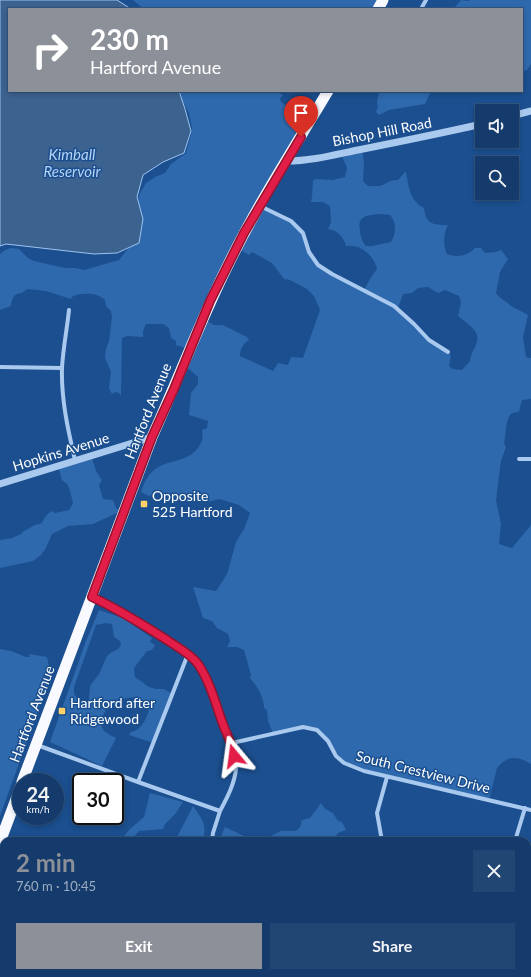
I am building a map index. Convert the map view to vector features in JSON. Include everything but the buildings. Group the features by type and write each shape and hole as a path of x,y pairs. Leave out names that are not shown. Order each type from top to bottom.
{"highway":[{"name":"Hartford Avenue","path":"26,773 152,437 215,292 260,206 327,92"},
{"name":"Hartford Avenue","path":"2,837 12,810"}],"street":[{"path":"519,114 531,111"},
{"name":"Bishop Hill Road","path":"287,160 305,161 333,156 419,139 475,126"},
{"path":"260,206 291,221 303,233 309,252 318,265 332,274 394,306 429,340 448,352"},
{"path":"69,310 62,368 64,400 69,436 75,460"},
{"path":"0,367 62,368"},
{"name":"Hopkins Avenue","path":"0,484 152,437"},
{"path":"519,459 531,459"},
{"path":"92,597 116,608 188,654 198,664 232,743 237,768 232,787 220,811 212,837"},
{"path":"138,782 188,654"},
{"name":"South Crestview Drive","path":"232,743 303,726 317,730 328,741 336,756 344,763 364,771 531,810"},
{"path":"37,744 220,811"},
{"path":"381,837 377,813 387,777"},
{"path":"516,837 525,808"}],"shaded area":[{"path":"133,0 381,0 377,8 143,8"},
{"path":"461,0 531,0 531,64 527,70 523,71 523,8 454,8"},
{"path":"178,92 278,92 283,95 280,99 281,102 309,120 261,206 292,221 302,232 309,252 317,264 364,290 377,269 373,259 361,249 346,246 340,234 328,229 331,222 330,206 323,202 311,202 313,180 333,180 345,177 347,168 341,154 362,149 364,164 363,181 368,186 381,186 391,181 398,180 406,171 410,192 419,205 424,208 428,220 438,225 448,225 444,240 447,254 462,256 475,248 481,248 485,253 501,250 508,259 500,272 496,293 511,306 528,315 523,337 526,357 531,358 531,399 522,400 519,412 512,413 509,416 504,443 506,447 501,461 496,500 501,524 499,544 512,548 531,525 531,764 522,759 513,758 501,764 497,768 489,800 379,774 344,762 328,741 317,732 305,729 274,736 268,721 267,710 264,708 258,688 250,678 251,675 244,650 237,647 227,647 230,641 228,634 217,628 212,621 203,618 193,587 216,591 227,574 236,542 244,529 250,513 239,505 219,499 208,502 173,497 164,493 149,496 141,492 149,475 158,467 182,459 193,453 202,441 202,430 207,428 208,421 189,415 191,393 198,384 198,377 183,364 189,349 176,345 176,341 171,338 169,328 163,324 146,324 143,331 143,337 127,336 122,338 121,396 119,393 115,392 112,394 109,388 111,372 105,358 112,317 111,311 106,306 105,300 102,297 94,294 81,294 73,296 71,299 46,291 27,289 22,293 15,295 11,306 0,310 0,254 5,250 11,248 19,249 28,258 34,261 65,268 84,270 119,260 136,239 139,195 146,183 165,173 171,164 186,153 192,128 189,113","holes":["371,215 390,215 395,225 395,232 391,242 366,246 359,226 362,219","237,248 249,255 252,252 272,263 284,279 290,280 307,289 314,296 320,310 303,358 291,357 288,365 278,363 273,371 240,356 242,347 249,340 247,337 223,325 214,325 202,318","428,287 438,293 445,290 459,296 461,302 458,316 471,326 476,334 477,343 470,361 462,370 453,369 449,366 451,356 448,352 429,340 398,308 403,294 412,293 418,288"]},
{"path":"379,92 431,92 425,104 389,110 379,115 376,112 378,106"},
{"path":"91,455 96,471 102,480 99,485 103,499 113,500 116,508 121,511 93,524 68,526 52,534 46,548 41,555 33,561 0,568 0,540 12,538 35,525 42,523 51,511 55,513 69,510 73,503 68,485 62,480 58,466"},
{"path":"99,610 123,618 152,638 150,642 155,645 152,650 147,651 134,668 135,677 149,687 164,689 174,695 154,743 129,735 143,724 149,710 143,702 137,697 113,700 108,706 101,722 105,732 116,738 102,766 50,742 86,641","holes":["106,623 112,624 114,637 120,641 121,645 118,649 107,656 99,674 90,686 89,699 87,701 79,700 74,694 74,687 96,625"]},
{"path":"0,649 11,651 26,657 30,657 29,654 47,657 51,675 16,773 12,773 12,783 0,816"},
{"path":"150,793 183,802 176,813 165,824 163,829 139,831 134,837 123,837 144,817"},
{"path":"321,803 325,809 333,813 338,821 342,822 346,830 338,833 336,836 268,837 281,831 296,831 300,827 302,820 310,818"},
{"path":"193,806 203,822 205,830 204,837 177,837"},
{"path":"225,827 246,837 221,837"}],"water":[{"name":"Kimball Reservoir","path":"0,0 117,0 129,8 8,8 8,92 179,92 191,131 184,153 163,162 143,175 137,197 143,219 139,243 117,253 94,254 6,244 0,246"}],"place":[{"name":"Opposite 525 Hartford","path":"144,504"},
{"name":"Hartford after Ridgewood","path":"62,711"}],"route":[{"path":"234,756 232,743 198,664 188,654 116,608 92,597 152,437 174,389 210,301 244,233 301,137"}]}
